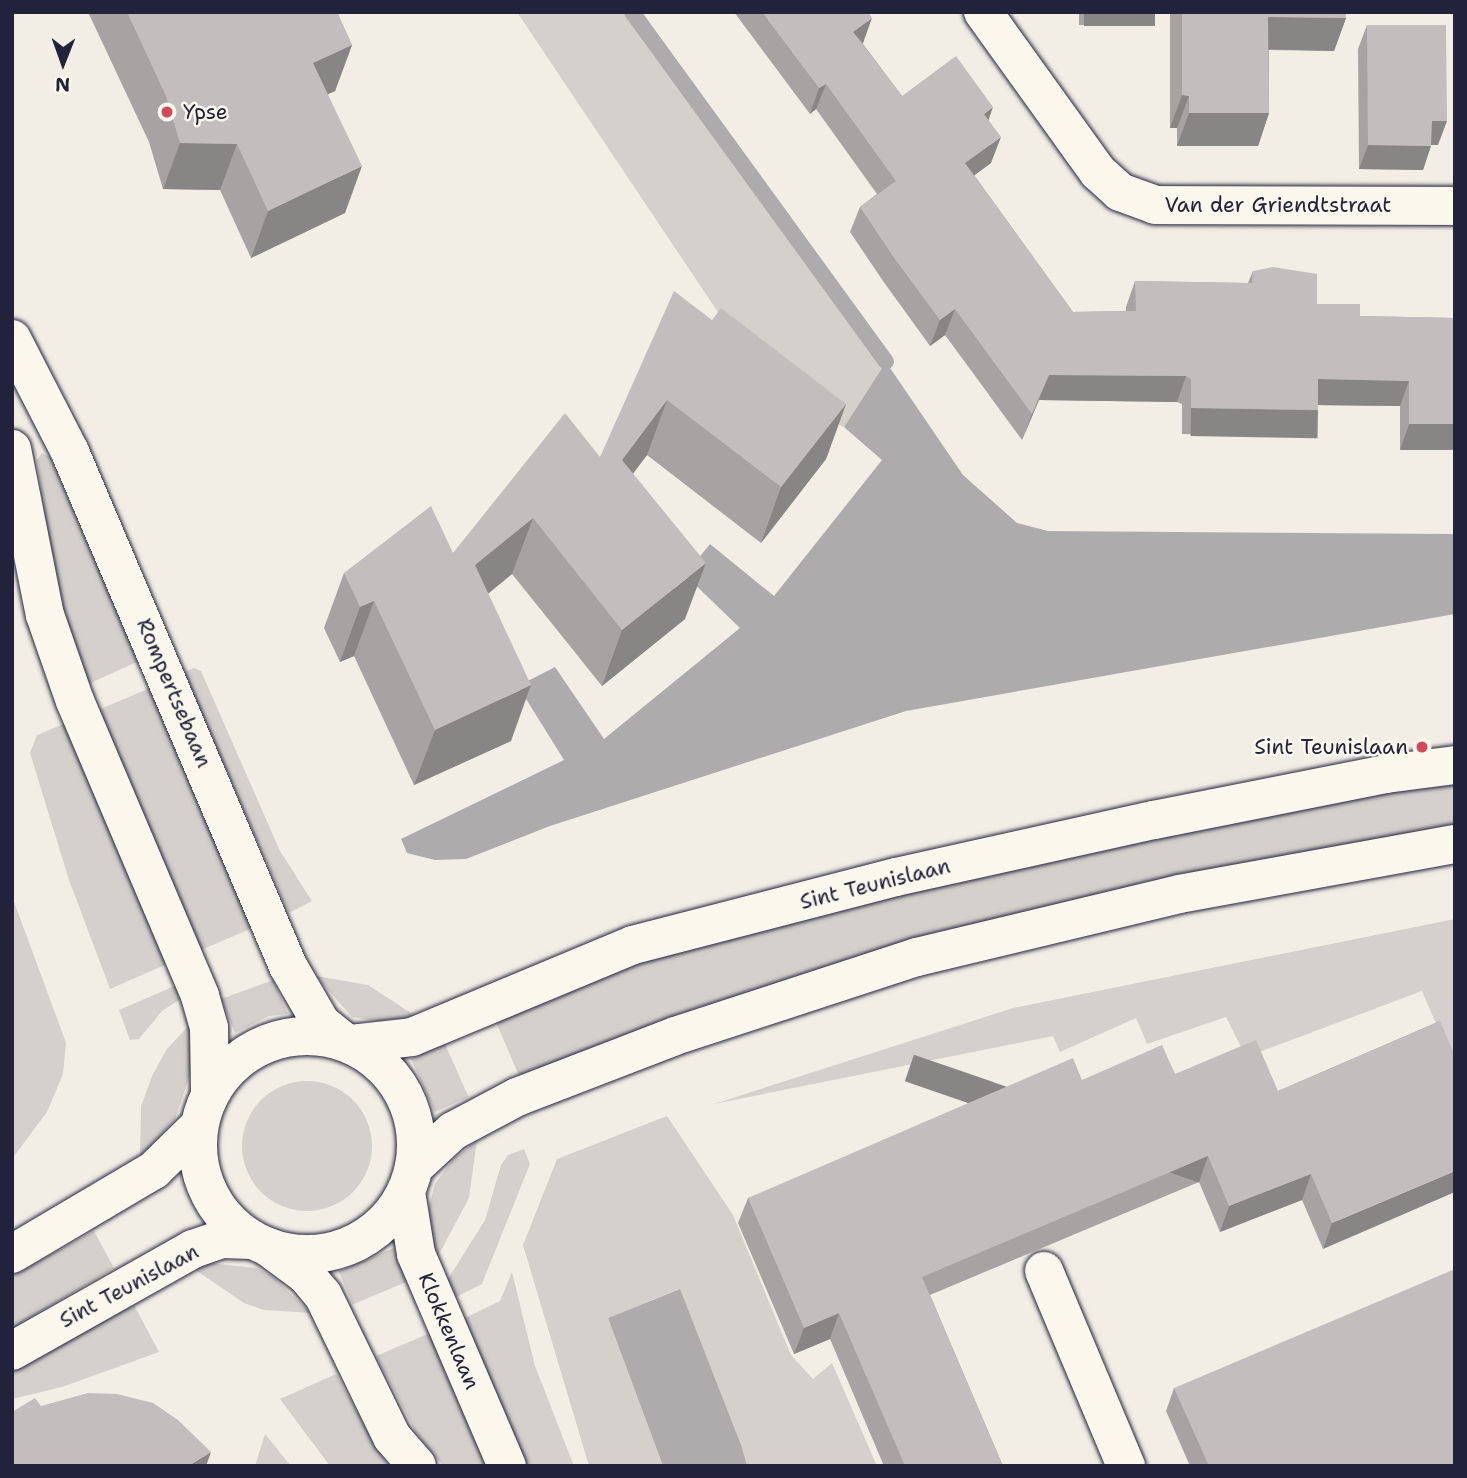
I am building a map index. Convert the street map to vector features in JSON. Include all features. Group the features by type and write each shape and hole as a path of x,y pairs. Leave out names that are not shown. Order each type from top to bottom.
{"street":[{"name":"Van der Griendtstraat","path":"983,12 1098,172 1120,192 1155,205 1455,206"},
{"name":"Rompertsebaan","path":"12,339 70,452 288,966 321,1023 347,1043"},
{"path":"12,450 45,615 75,701 200,996 209,1028 198,1160 208,1192 226,1219 306,1275 323,1295 393,1437 417,1466"},
{"name":"Sint Teunislaan","path":"347,1043 412,1037 633,944 896,877 1154,820 1386,774 1455,765"},
{"path":"260,1244 294,1254 347,1247 391,1215 410,1180 453,1131 517,1097 675,1036 917,957 1179,894 1455,844"},
{"path":"12,1254 145,1176 204,1110 234,1063 267,1043 304,1035 347,1043 382,1065 404,1095 415,1130 410,1180"},
{"name":"Klokkenlaan","path":"410,1180 416,1254 507,1466"},
{"name":"Sint Teunislaan","path":"12,1351 193,1249 222,1239 260,1244"},
{"path":"1044,1270 1126,1466"}],"shaded area":[{"path":"517,12 632,12 886,362 844,427 804,409 762,378"},
{"path":"886,362 963,475 1017,523 1048,531 1455,534 1455,614 906,711 550,826 466,859 435,860 407,853 401,839 564,760 518,686 555,667 604,739 740,628 685,575 710,544 774,596 882,460 844,427"},
{"path":"42,453 50,457 139,661 86,685 63,622 47,536 37,460"},
{"path":"194,668 201,671 280,851 312,901 289,913 184,672"},
{"path":"150,688 252,928 199,951 97,711"},
{"path":"66,723 167,964 110,989 69,880 30,753 37,735"},
{"path":"1455,782 1455,825 1175,877 520,1078 496,1022 639,963 899,891 1396,790"},
{"path":"12,896 66,1043 63,1074 47,1112 12,1159"},
{"path":"1455,919 1455,1068 1422,991 1246,1057 1226,1017 1147,1044 1136,1018 1060,1052 1053,1036 714,1104 1013,1008"},
{"path":"316,976 368,985 414,1015 391,1023 352,1017"},
{"path":"273,980 288,1014 269,1016 235,1033 221,999"},
{"path":"177,985 182,998 162,1011 139,1039 130,1040 119,1010"},
{"path":"191,1023 191,1072 175,1119 140,1157 141,1106 153,1074 167,1049"},
{"path":"445,1044 469,1097 435,1112 411,1059"},
{"path":"307,1081 332,1086 353,1100 367,1121 372,1146 367,1171 353,1192 332,1206 307,1211 282,1206 261,1192 247,1171 242,1146 247,1121 261,1100 282,1086"},
{"path":"667,1116 733,1215 791,1355 813,1379 832,1363 877,1466 747,1466 679,1289 608,1318 663,1466 589,1466 523,1245 557,1159"},
{"path":"477,1140 469,1198 438,1256 429,1231 429,1206 435,1184 452,1161"},
{"path":"524,1149 530,1164 482,1284 456,1297 448,1279 485,1220 501,1165 508,1155"},
{"path":"94,1231 114,1268 12,1328 12,1276"},
{"path":"394,1248 408,1281 353,1305 339,1271"},
{"path":"209,1263 257,1268 273,1277 311,1313 264,1310 244,1303 194,1269"},
{"path":"512,1272 535,1366 574,1466 526,1466 463,1319 500,1301"},
{"path":"680,1289 747,1466 663,1466 608,1318"},
{"path":"133,1303 159,1352 62,1387 12,1399 12,1369"},
{"path":"430,1333 488,1466 443,1466 415,1431 376,1356"},
{"path":"336,1374 389,1466 330,1466 280,1399"},
{"path":"265,1434 291,1466 255,1466"}],"building":[{"path":"127,12 337,12 352,45 313,63 362,166 268,211 237,144 180,143 166,96"},
{"path":"762,12 868,12 872,18 853,32 902,96 956,56 993,107 984,114 1001,137 965,163 1073,312 1136,311 1135,281 1252,283 1253,271 1273,267 1317,274 1317,304 1360,304 1360,316 1455,318 1455,424 1409,424 1409,381 1318,379 1318,410 1191,408 1191,379 1186,376 1049,375 1032,414 955,309 940,320 892,255 860,207 896,181 826,84 819,88"},
{"path":"1182,12 1346,12 1346,18 1268,17 1269,113 1189,113 1189,96 1182,95"},
{"path":"1367,25 1446,25 1447,121 1432,121 1431,146 1368,145"},
{"path":"674,291 712,320 721,308 846,404 781,487 667,400 622,460 706,563 622,630 533,518 475,565 531,685 435,730 374,601 360,607 344,573 431,506 453,553 565,413 600,457"},
{"path":"1440,1021 1455,1056 1455,1171 1332,1223 1311,1174 1229,1206 1208,1156 922,1277 1003,1466 905,1466 839,1313 804,1328 748,1198 1073,1058 1082,1080 1162,1045 1175,1074 1256,1040 1278,1091"},
{"path":"1455,1269 1455,1466 1209,1466 1174,1388"},
{"path":"88,1393 117,1394 153,1403 178,1420 211,1452 188,1466 12,1466 12,1412 35,1398 41,1406"}],"waterway":[{"path":"632,12 886,362"}],"place":[{"name":"Ypse","path":"167,112"},
{"name":"Sint Teunislaan","path":"1422,747"}]}
